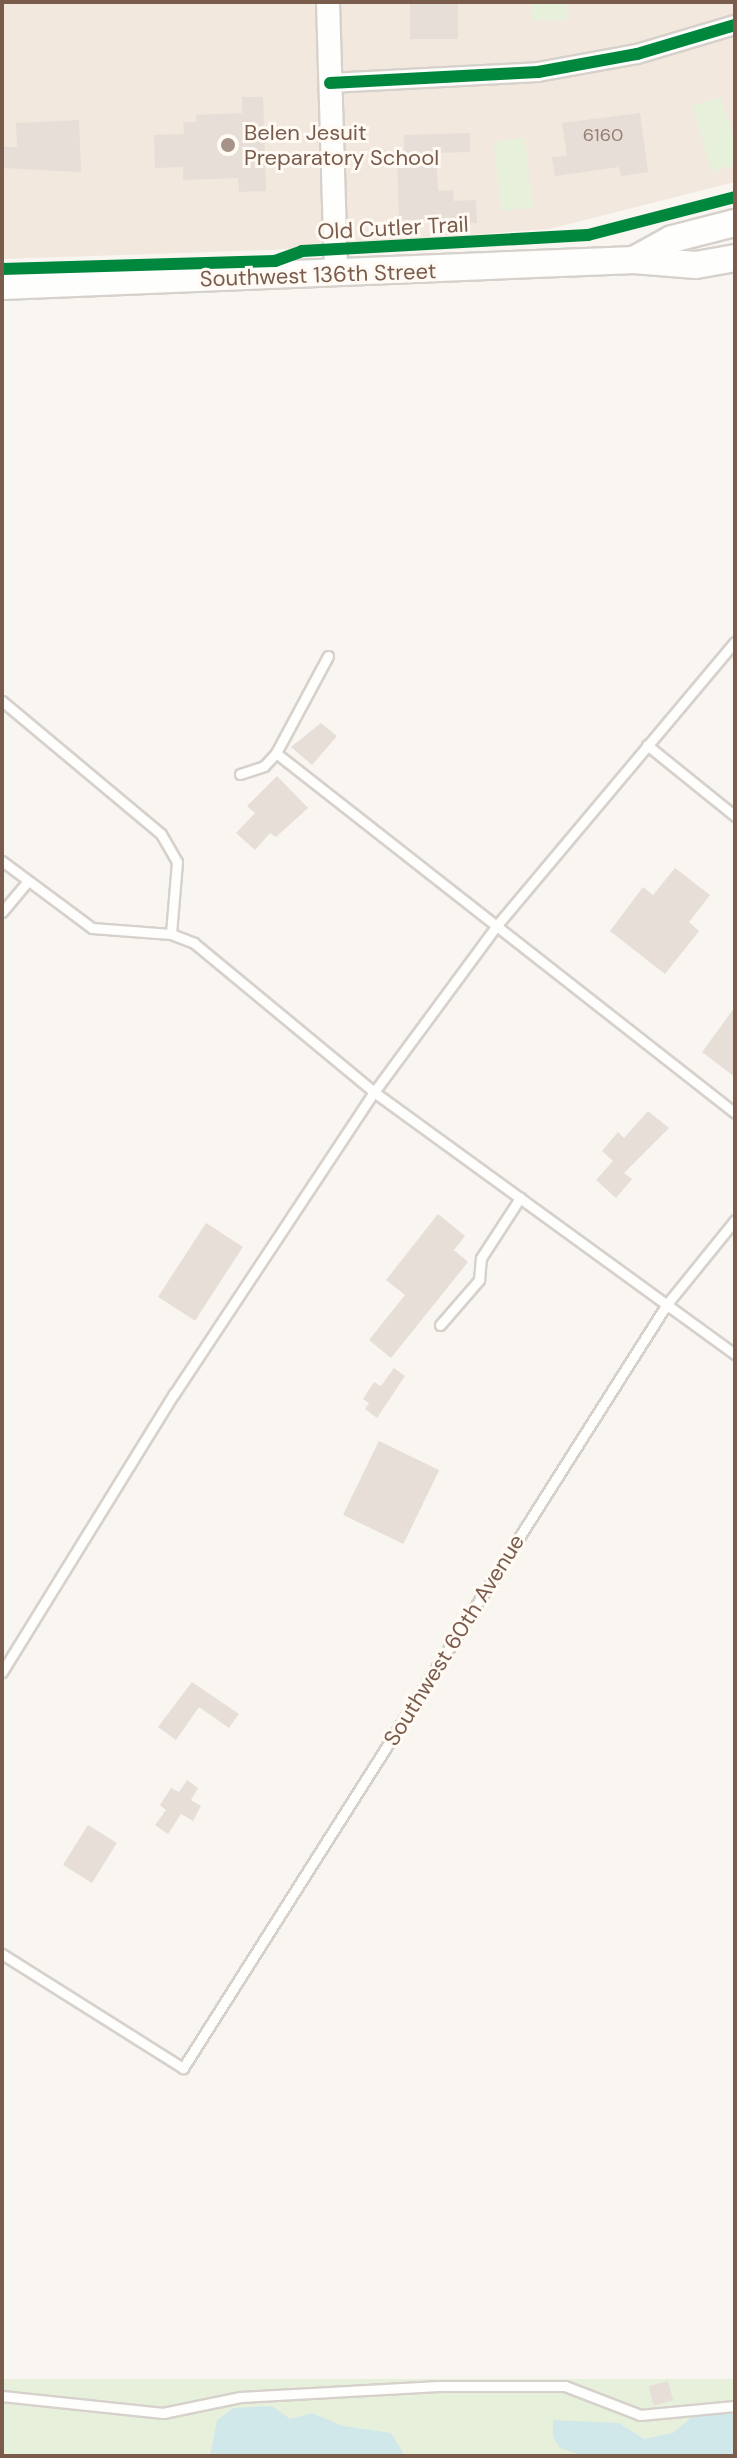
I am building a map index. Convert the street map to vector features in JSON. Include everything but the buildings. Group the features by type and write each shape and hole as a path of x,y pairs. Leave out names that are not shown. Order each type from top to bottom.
{"main road":[{"name":"Southwest 136th Street","path":"634,260 672,239 735,223"},
{"name":"Southwest 136th Street","path":"2,286 634,260 681,265 735,258"}],"street":[{"path":"328,2 336,273"},
{"path":"330,83 538,72 637,54 735,25"}],"lane":[{"path":"2,1672 174,1394 374,1092 498,924 735,642"},
{"path":"240,774 264,766 276,753 328,656"},
{"path":"2,701 161,834 177,862 171,934"},
{"path":"647,745 735,816"},
{"path":"276,753 498,924 735,1113"},
{"path":"2,861 92,928 171,934 194,943 374,1092 735,1354"},
{"path":"2,912 27,882"},
{"path":"440,1325 479,1280 481,1258 520,1198"},
{"name":"Southwest 60th Avenue","path":"2,1954 183,2068 667,1304 735,1220"},
{"path":"2,2396 163,2413 240,2397 439,2386 565,2386 640,2415 735,2406"}],"shaded area":[{"path":"2,2 735,2 735,182 549,229 272,250 2,259"}],"green space":[{"path":"531,2 567,2 567,20 531,20"},
{"path":"721,97 735,143 735,165 712,172 692,106"},
{"path":"525,138 534,207 502,211 493,142"},
{"path":"2,2379 735,2379 735,2456 2,2456"}],"water":[{"path":"272,2406 290,2419 312,2413 343,2426 391,2433 405,2456 210,2456 217,2420 234,2408"},
{"path":"735,2412 735,2456 584,2456 560,2448 553,2437 553,2420 619,2423 644,2439 673,2433 693,2416"}],"cycle path":[{"path":"330,83 538,72 637,54 735,25"},
{"name":"Old Cutler Trail","path":"2,269 275,261 302,251 588,235 735,197"}],"place":[{"name":"Belen Jesuit Preparatory School","path":"228,145"}]}
